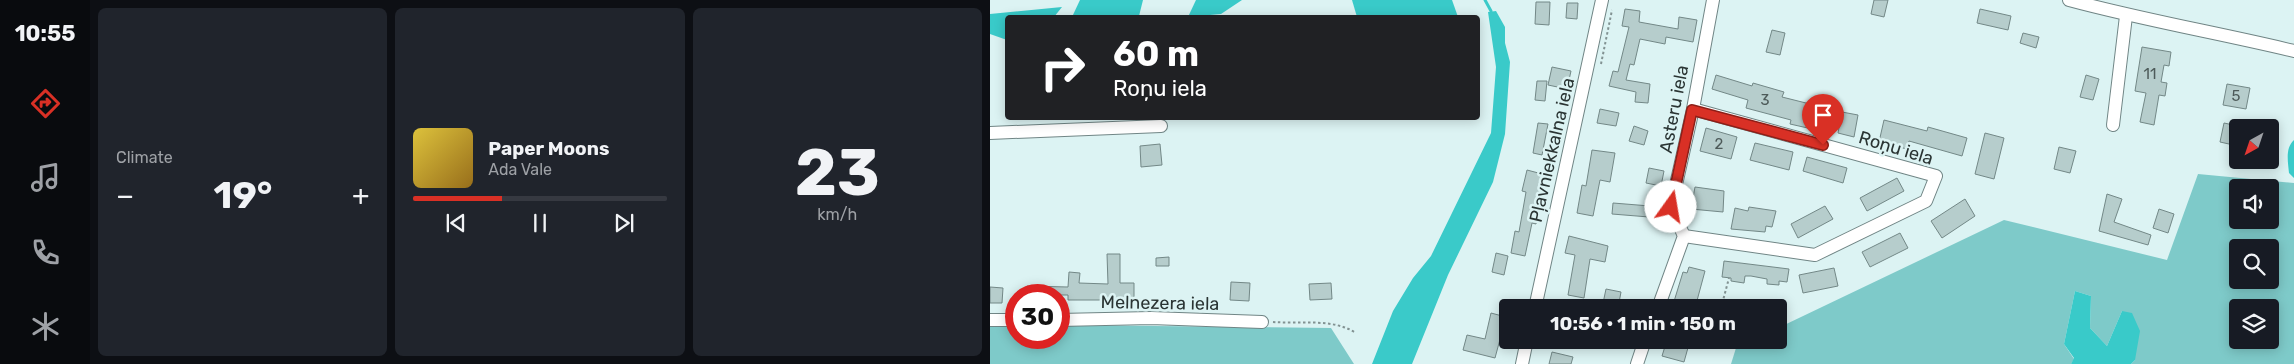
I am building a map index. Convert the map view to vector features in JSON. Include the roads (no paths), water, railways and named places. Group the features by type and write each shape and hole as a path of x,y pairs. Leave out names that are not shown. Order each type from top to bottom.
{"street":[{"name":"Pļavniekkalna iela","path":"1537,299 1602,0"},
{"name":"Asteru iela","path":"1684,236 1671,207 1713,0"},
{"path":"2069,0 2126,16 2221,33 2294,51"},
{"path":"2113,126 2126,16"},
{"name":"Roņu iela","path":"1684,236 1815,255 1926,202 1936,176 1692,110"},
{"path":"990,133 1161,126"},
{"path":"1661,299 1684,236"},
{"name":"Melnezera iela","path":"1070,320 1152,318 1262,322"},
{"path":"990,320 1005,320"},
{"path":"1522,364 1526,349"},
{"path":"1637,364 1642,349"}],"waterway":[{"path":"1485,0 1491,11"}]}
